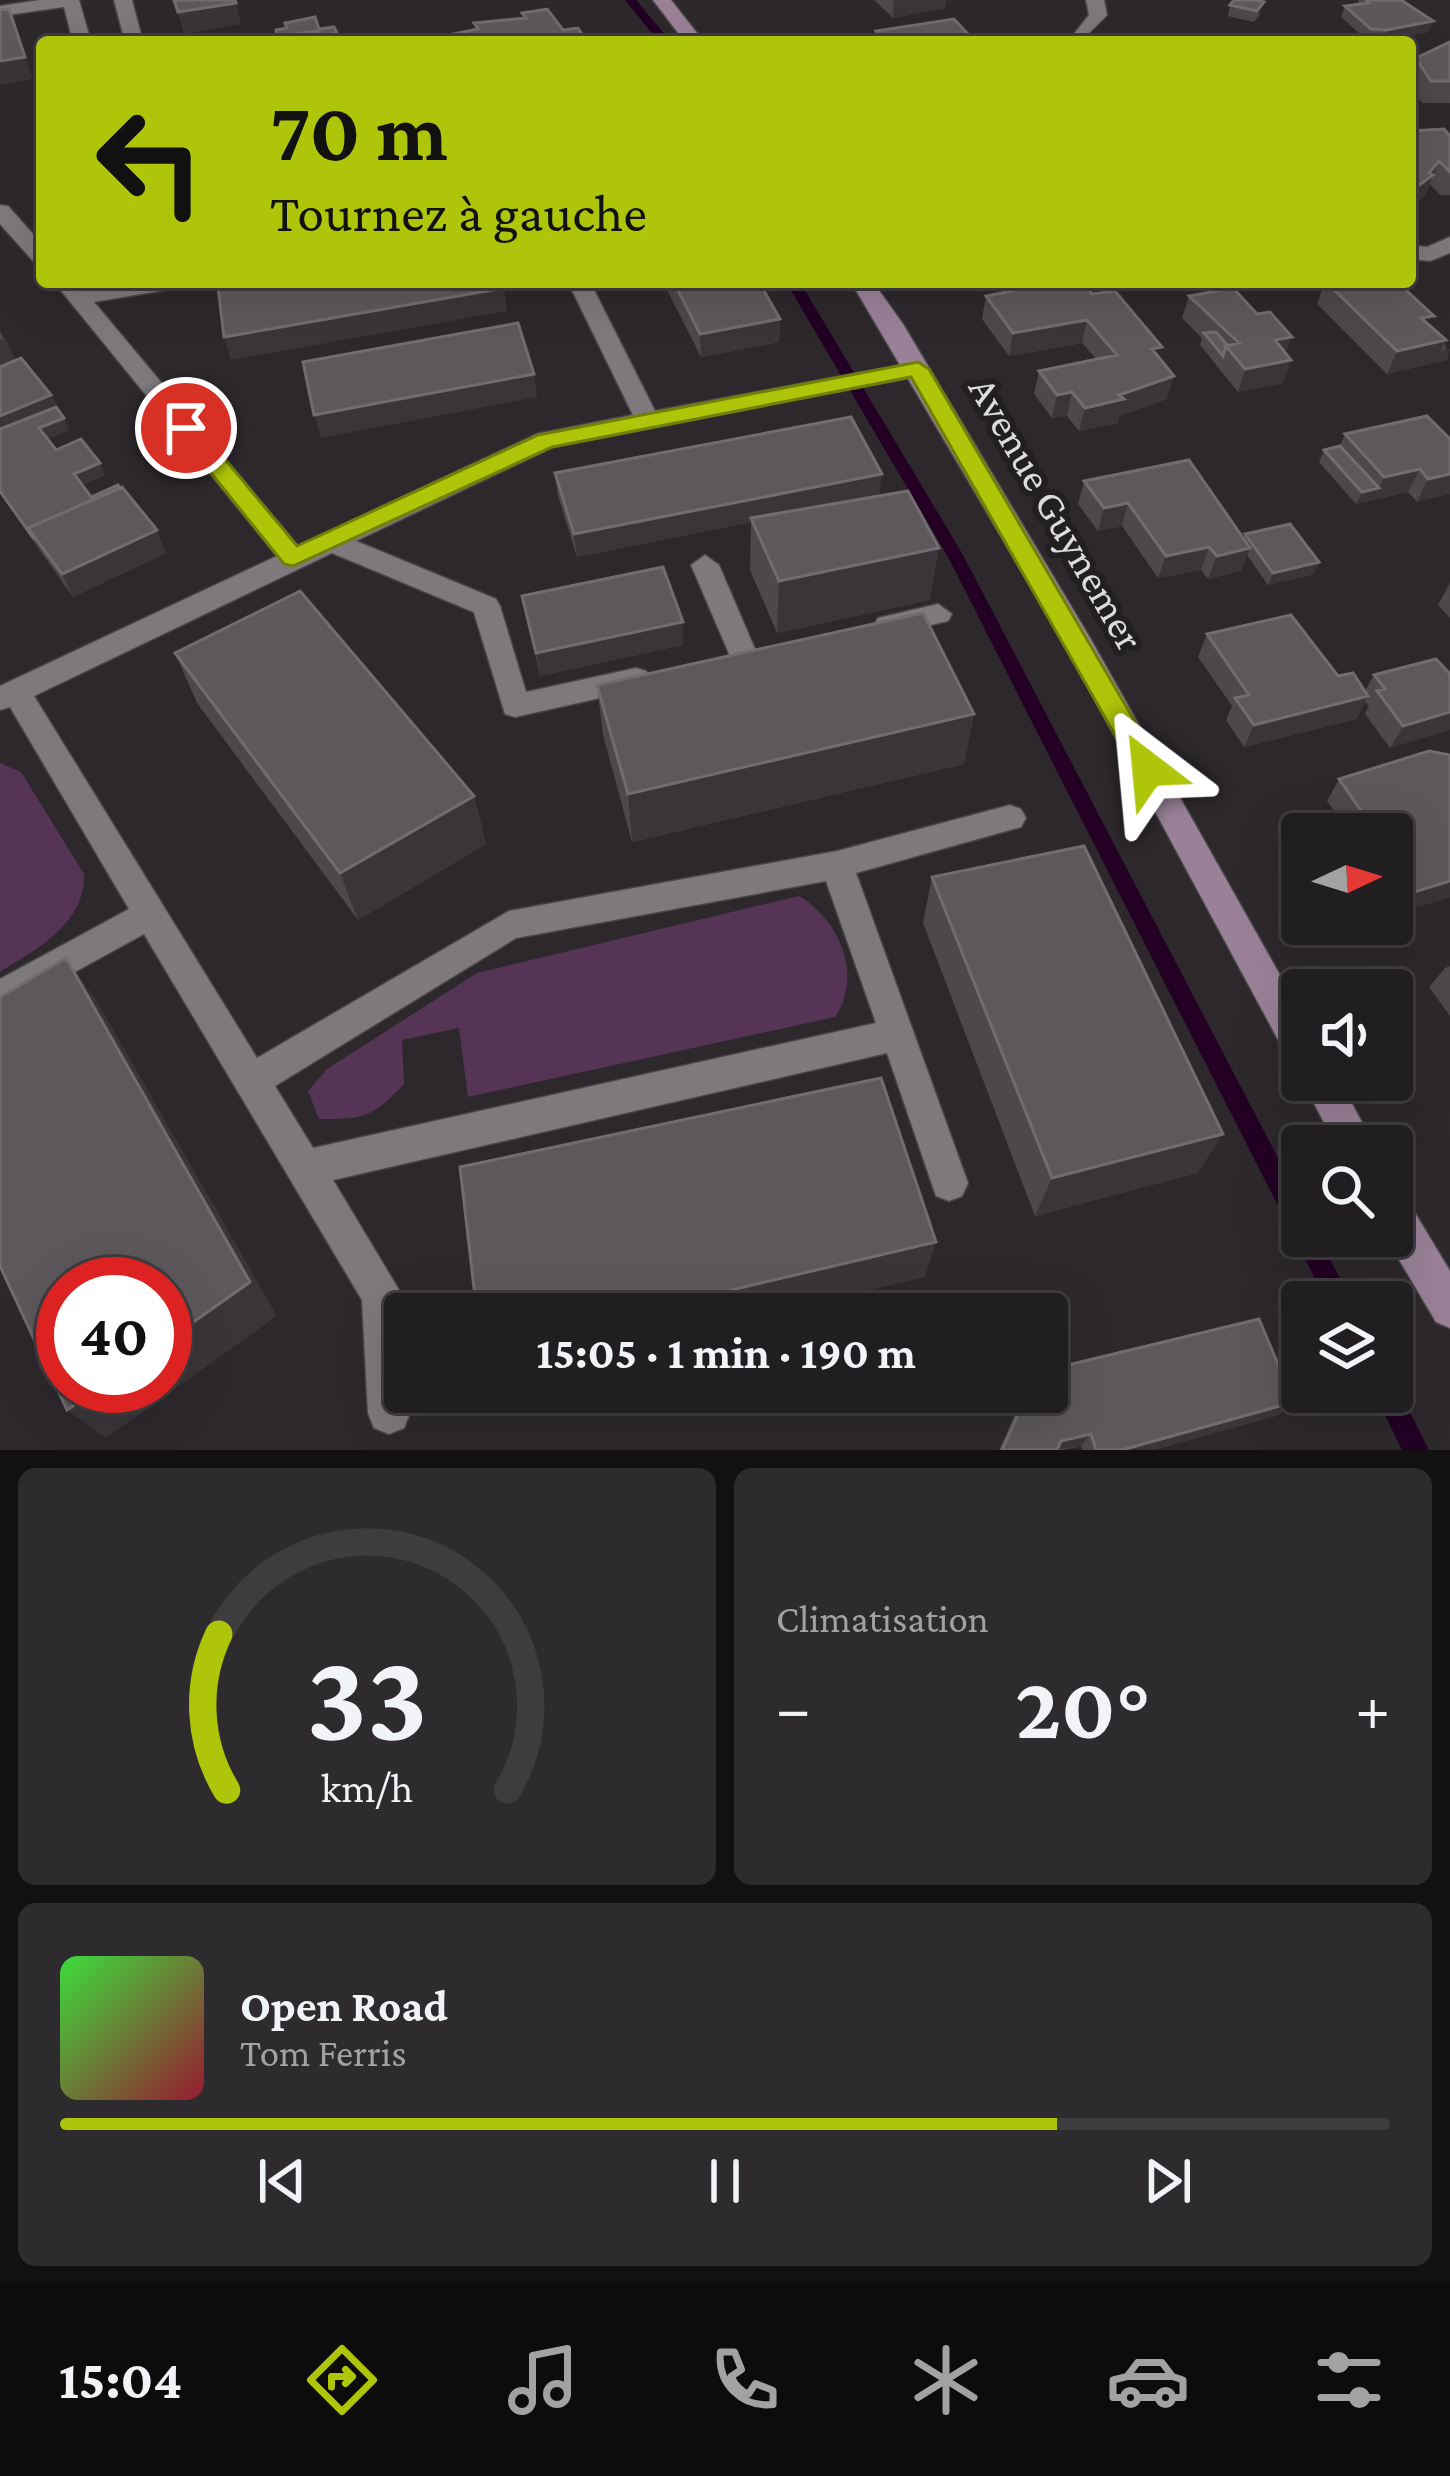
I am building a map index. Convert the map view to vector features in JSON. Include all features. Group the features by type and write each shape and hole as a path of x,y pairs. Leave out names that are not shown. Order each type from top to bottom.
{"street":[{"path":"122,0 132,36"},
{"path":"662,0 690,36"},
{"path":"1083,34 1098,15 1095,0"},
{"path":"0,11 75,1 81,36"},
{"path":"0,211 36,250"},
{"path":"1416,253 1430,254 1450,244"},
{"path":"582,288 647,419"},
{"name":"Avenue Guynemer","path":"866,288 1080,646 1281,1010"},
{"path":"72,290 293,558"},
{"path":"384,1328 382,1295 150,914 8,695 546,440 918,369"},
{"path":"329,541 486,606 515,706 675,671"},
{"path":"705,565 743,656"},
{"path":"852,633 938,614"},
{"path":"251,1081 509,925 837,865 1010,818"},
{"path":"837,865 949,1183"},
{"path":"0,997 150,914"},
{"path":"304,1168 898,1034"},
{"path":"1413,1246 1450,1308"}],"shaded area":[{"path":"0,763 21,772 84,874 77,907 68,921 0,972"},
{"path":"799,896 826,919 843,950 847,984 835,1017 468,1097 459,1028 402,1040 404,1084 375,1110 358,1117 319,1119 308,1091 327,1069 477,973"}],"building":[{"path":"174,0 235,0 236,3 178,12"},
{"path":"1234,0 1264,2 1257,11 1230,5"},
{"path":"1366,0 1401,0 1433,21 1371,29 1345,6 1369,3"},
{"path":"9,9 25,57 0,61 0,10"},
{"path":"547,9 563,30 578,28 583,36 443,36 478,29 474,23 526,18 522,13"},
{"path":"315,17 319,29 334,27 337,33 277,36 276,30 287,28 285,23"},
{"path":"954,19 968,34 880,36 876,31"},
{"path":"1450,42 1450,81 1431,81 1416,58"},
{"path":"1444,129 1450,136 1450,172 1439,161 1429,173 1433,175 1416,187 1416,131"},
{"path":"218,288 504,288 224,337"},
{"path":"677,288 762,288 780,319 700,334"},
{"path":"1028,288 1087,288 1092,294 1115,291 1162,347 1152,349 1174,376 1119,395 1124,399 1085,408 1072,392 1057,395 1039,371 1117,355 1087,320 1013,333 986,296"},
{"path":"1233,288 1257,314 1270,312 1292,337 1275,340 1291,360 1245,369 1226,346 1239,343 1189,296"},
{"path":"1332,288 1404,288 1434,316 1421,318 1446,340 1397,351"},
{"path":"518,323 534,374 314,415 303,362"},
{"path":"1216,332 1228,346 1223,356 1204,333"},
{"path":"21,358 51,395 0,416 0,367"},
{"path":"56,407 64,418 39,428 56,450 81,439 100,463 74,474 91,497 120,488 28,528 34,539 0,491 0,429"},
{"path":"1427,416 1450,439 1450,474 1428,479 1420,469 1384,477 1345,434"},
{"path":"851,417 882,474 574,534 555,473"},
{"path":"1340,446 1379,488 1362,492 1324,450"},
{"path":"1189,460 1250,548 1217,556 1209,547 1166,556 1128,503 1104,508 1084,481"},
{"path":"122,487 157,530 62,574 28,528"},
{"path":"908,491 939,548 779,581 751,518"},
{"path":"1290,524 1319,562 1273,573 1245,534"},
{"path":"663,567 683,622 536,653 522,596"},
{"path":"300,591 474,796 340,873 175,653"},
{"path":"923,613 974,714 628,794 597,685"},
{"path":"1291,615 1338,676 1353,673 1368,696 1254,725 1235,698 1249,695 1207,634"},
{"path":"1436,659 1450,674 1450,712 1403,726 1377,691 1385,689 1374,675"},
{"path":"1429,751 1450,755 1450,881 1413,892 1413,813 1363,813 1339,779"},
{"path":"1084,846 1223,1134 1052,1178 932,877"},
{"path":"66,958 250,1282 192,1323 192,1257 36,1257 36,1343 0,1266 0,997"},
{"path":"881,1078 936,1242 719,1293 475,1293 460,1167"},
{"path":"1259,1319 1281,1371 1281,1406 1122,1450 1096,1450 1091,1434 1061,1441 1057,1450 1002,1450 1019,1413 1068,1413 1068,1365"}],"waterway":[{"path":"630,0 660,36"},
{"path":"797,288 955,555 1281,1187"},
{"path":"1317,1257 1329,1281"},
{"path":"1397,1413 1416,1450"}],"route":[{"path":"186,428 293,558 546,440 918,369 1148,769"}]}
